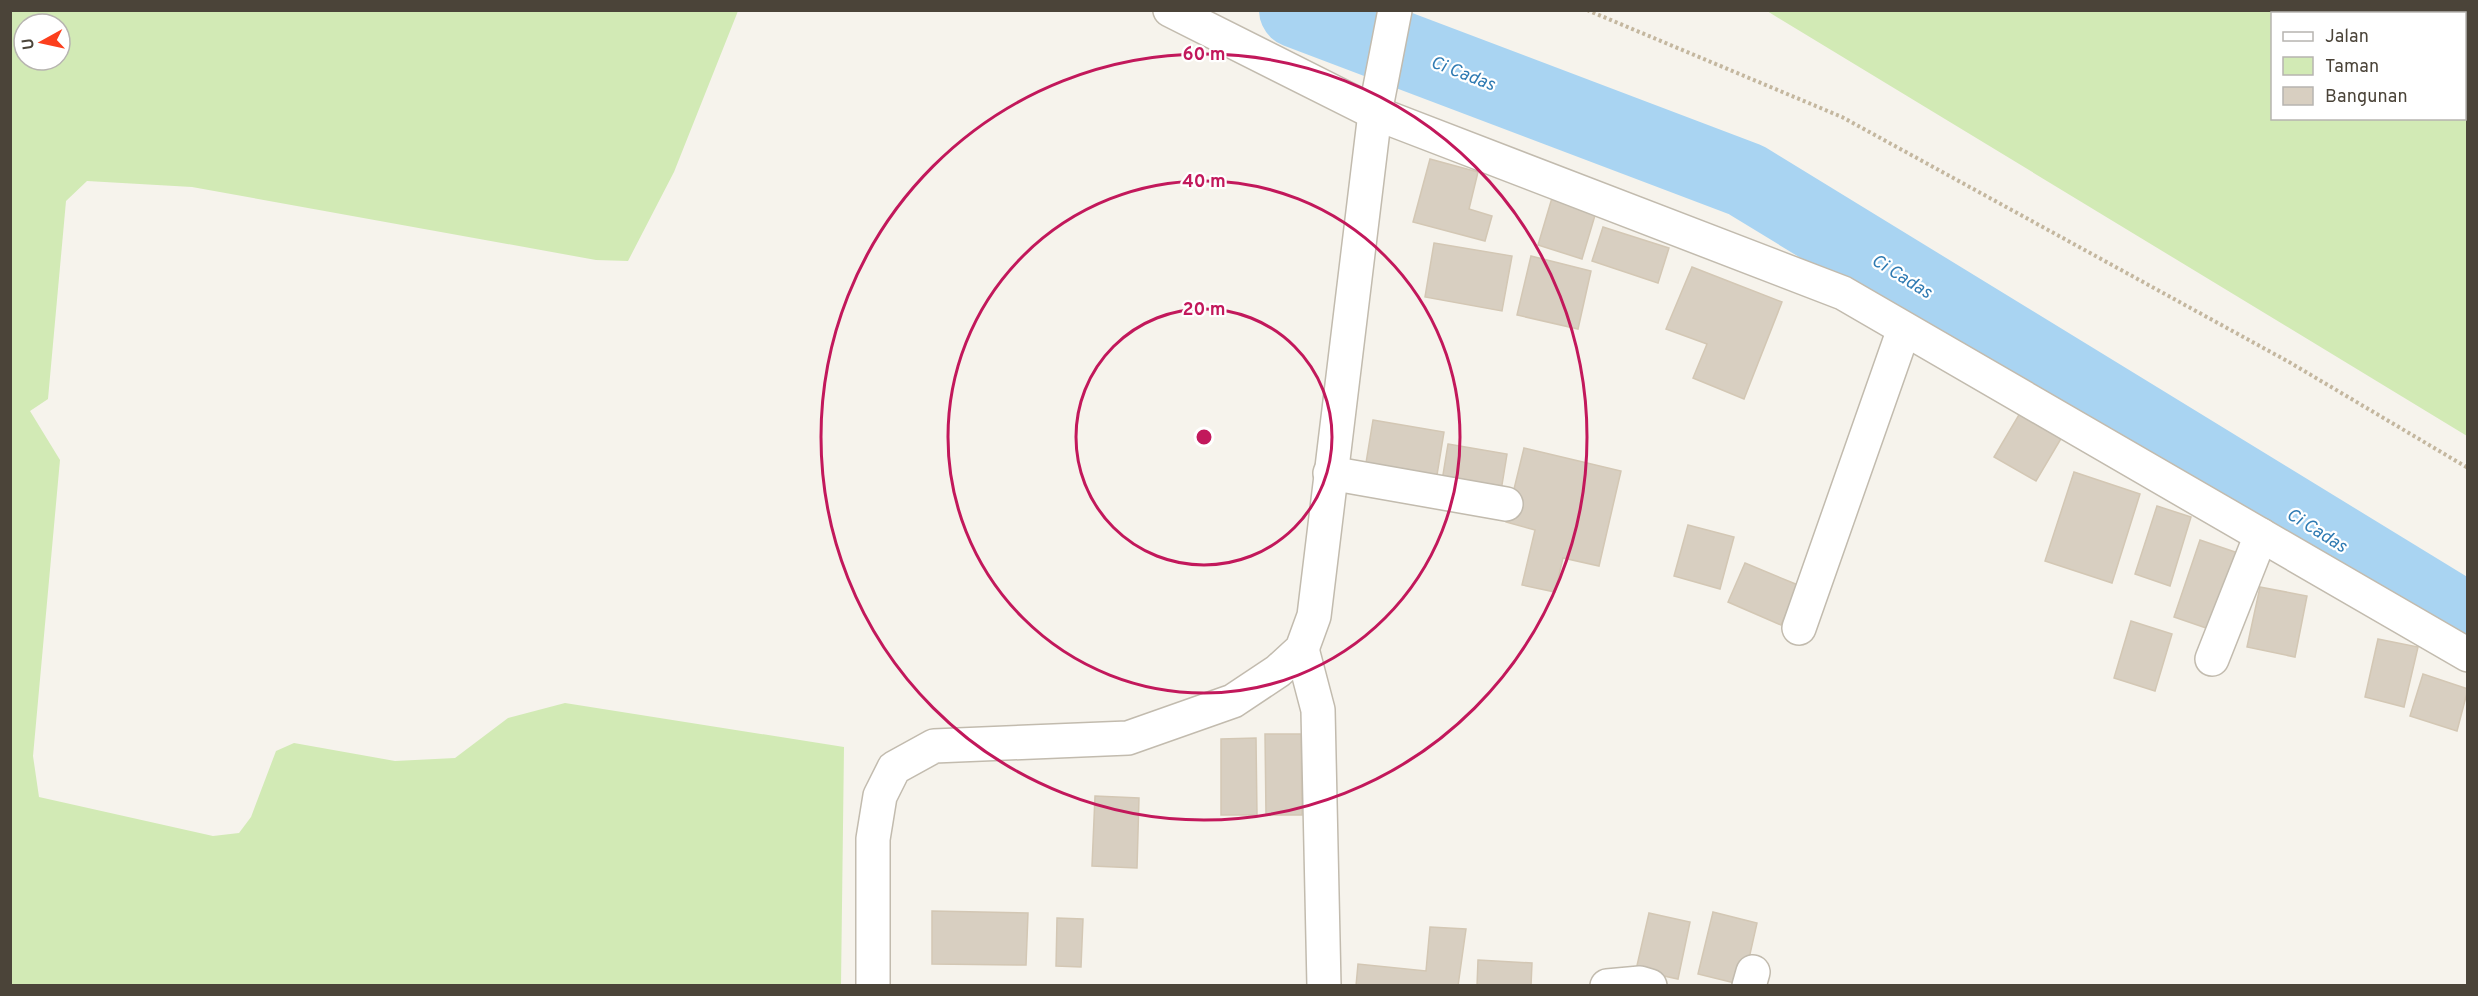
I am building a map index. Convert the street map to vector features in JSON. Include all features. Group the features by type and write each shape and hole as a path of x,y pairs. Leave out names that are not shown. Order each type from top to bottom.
{"street":[{"path":"1170,10 1843,293 2468,655"},
{"path":"873,986 873,839 880,796 885,780 894,768 934,746 1128,738 1233,701 1278,670 1302,649 1314,616 1378,99 1395,10"},
{"path":"1799,628 1904,329"},
{"path":"1330,473 1506,504"},
{"path":"2212,659 2261,535"},
{"path":"1302,649 1318,710 1324,986"},
{"path":"1607,986 1640,983 1650,986"}],"path":[{"path":"1587,10 1842,117 2289,362 2468,468"}],"green space":[{"path":"10,11 738,11 674,172 628,261 596,260 192,187 87,181 66,201 48,399 30,411 60,460 33,756 39,797 213,836 239,833 251,817 276,751 294,743 395,761 455,758 508,718 565,703 844,747 841,985 11,985"},
{"path":"1767,11 2467,11 2467,436"}],"building":[{"path":"1430,159 1478,172 1469,209 1492,216 1485,241 1413,222"},
{"path":"1552,198 1596,212 1582,259 1538,245"},
{"path":"1603,227 1669,248 1658,283 1592,261"},
{"path":"1434,243 1512,256 1502,311 1425,297"},
{"path":"1531,256 1591,271 1578,329 1517,315"},
{"path":"1692,267 1782,302 1744,399 1693,378 1707,344 1666,329"},
{"path":"2023,408 2065,432 2036,481 1994,457"},
{"path":"1373,420 1444,432 1437,475 1366,463"},
{"path":"1448,444 1507,454 1501,491 1442,481"},
{"path":"1524,448 1621,471 1599,566 1563,558 1555,592 1522,585 1535,530 1506,522"},
{"path":"2074,472 2140,494 2112,583 2045,561"},
{"path":"2157,506 2191,517 2170,586 2135,574"},
{"path":"1688,525 1734,537 1720,589 1674,576"},
{"path":"2200,540 2238,553 2212,630 2174,617"},
{"path":"1745,563 1798,585 1781,625 1728,602"},
{"path":"2260,587 2307,596 2295,657 2247,647"},
{"path":"2131,621 2172,634 2155,691 2114,678"},
{"path":"2378,639 2418,647 2404,707 2365,697"},
{"path":"2423,674 2468,689 2457,731 2410,716"},
{"path":"1265,734 1301,734 1302,815 1266,815"},
{"path":"1256,738 1257,815 1221,815 1221,739"},
{"path":"1095,796 1139,798 1137,868 1092,866"},
{"path":"932,911 1028,913 1026,965 932,964"},
{"path":"1713,912 1757,923 1743,985 1698,974"},
{"path":"1649,913 1690,922 1678,979 1636,970"},
{"path":"1057,918 1083,919 1081,967 1056,966"},
{"path":"1430,927 1466,929 1458,986 1356,986 1358,964 1426,971"},
{"path":"1478,960 1532,963 1531,986 1477,986"}],"waterway":[{"name":"Ci Cadas","path":"1297,10 1746,180 2468,622"}]}
